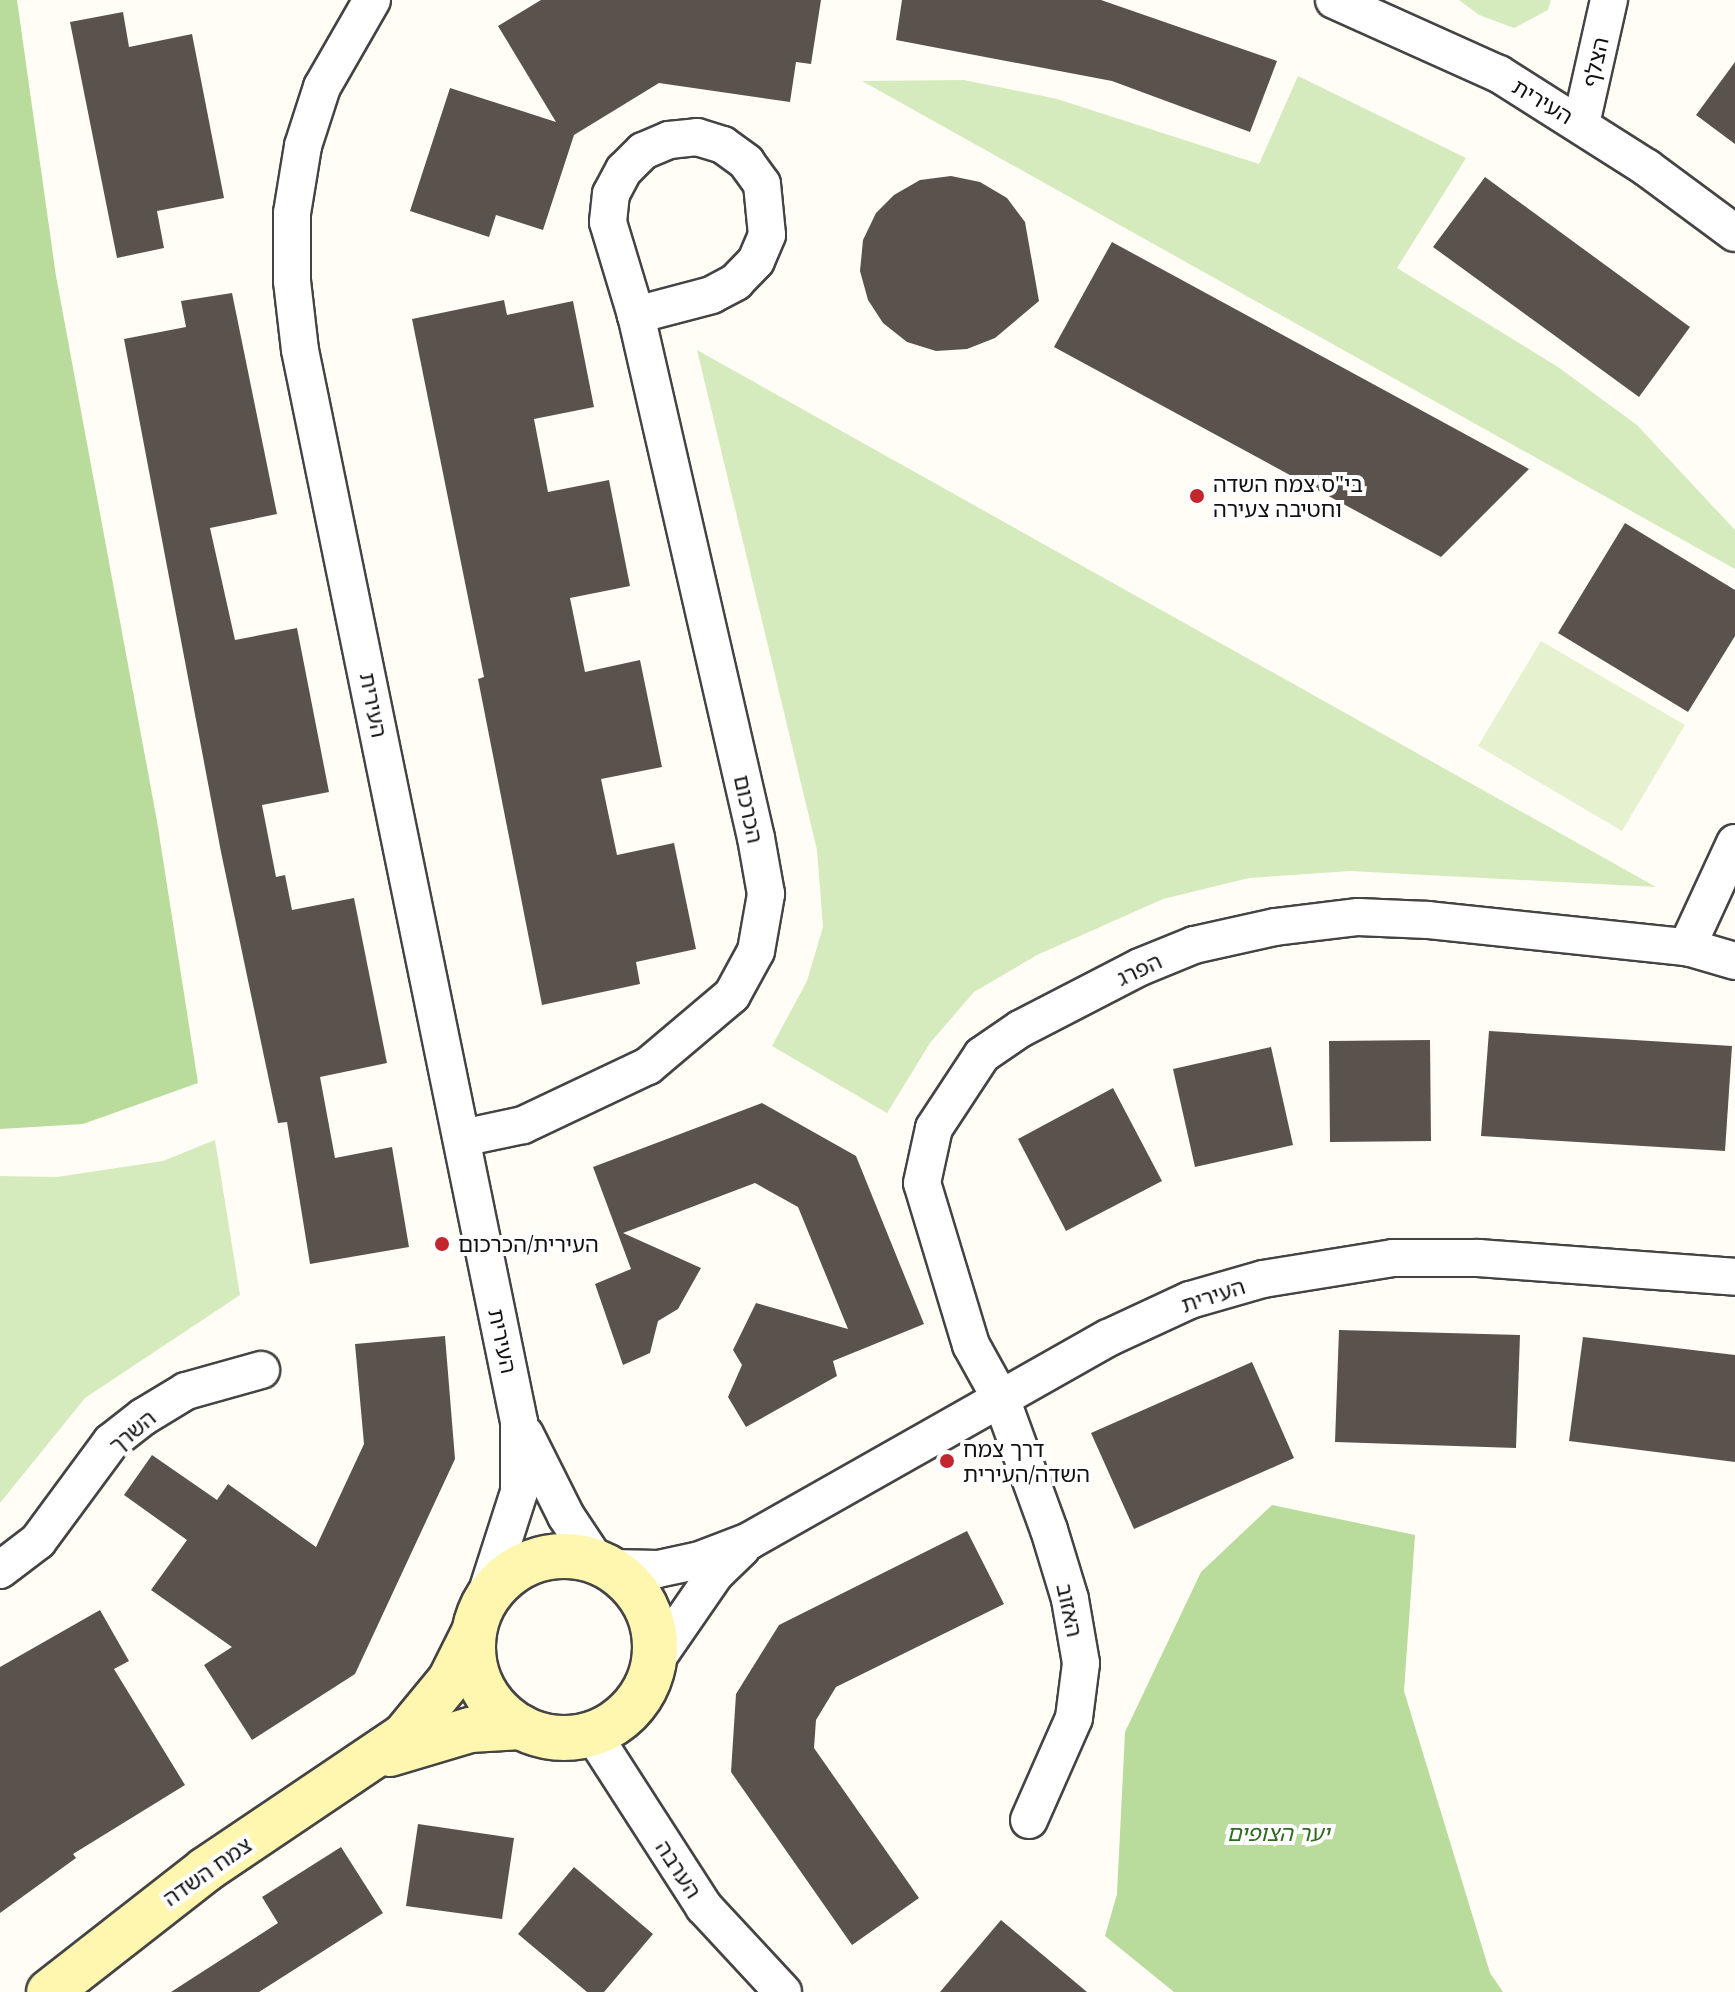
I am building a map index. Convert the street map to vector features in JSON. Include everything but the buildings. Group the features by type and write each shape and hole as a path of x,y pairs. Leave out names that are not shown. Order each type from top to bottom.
{"street":[{"name":"העירית","path":"372,0 322,87 303,146 292,213 292,281 300,350 519,1422 519,1492 478,1619"},
{"name":"העירית","path":"1334,0 1499,74 1581,124 1735,233"},
{"name":"הצלף","path":"1581,124 1609,0"},
{"name":"הכרכום","path":"462,1138 523,1125 648,1066 698,1029 732,995 756,951 766,894 756,838 636,315 608,222 611,194 624,170 643,151 669,140 697,137 723,145 746,162 762,184 768,212 767,235 756,261 736,282 712,295 636,315"},
{"path":"1687,947 1735,843"},
{"name":"הפרג","path":"1002,1401 971,1345 922,1183 934,1128 959,1086 982,1055 1020,1029 1194,945 1275,927 1358,917 1428,920 1687,947 1735,961"},
{"name":"העירית","path":"519,1422 566,1516 604,1565 658,1569 697,1561 749,1541 1002,1401 1108,1338 1190,1300 1330,1266 1393,1258 1479,1258 1735,1277"},
{"name":"השרך","path":"0,1570 38,1541 111,1442 143,1417 186,1391 261,1370"},
{"name":"האזוב","path":"1002,1401 1070,1599 1081,1663 1074,1718 1029,1820"},
{"name":"העירית","path":"653,1664 715,1574 749,1541"},
{"path":"544,1558 604,1565 633,1587 647,1610 655,1637 653,1664 642,1694 621,1718 592,1733 544,1736 521,1727 499,1711 482,1689 478,1619 498,1583 544,1558"},
{"name":"צמח השדה","path":"49,1992 205,1870 373,1761 428,1711 478,1619"},
{"name":"צמח השדה","path":"373,1761 470,1730 521,1727"},
{"name":"הערבה","path":"592,1733 704,1907 783,1992"}],"green space":[{"path":"0,0 17,0 56,276 157,821 198,1083 83,1124 0,1129"},
{"path":"1459,0 1551,0 1548,10 1514,28 1479,15"},
{"path":"1298,76 1466,158 1397,268 1558,367 1637,425 1735,530 1735,569 862,81 964,80 1057,99 1259,164"},
{"path":"697,350 1656,887 1350,871 1249,878 1163,899 1037,955 974,992 930,1043 887,1113 772,1046 807,981 823,927 817,850"},
{"path":"1541,641 1685,725 1622,831 1478,746"},
{"path":"215,1140 240,1295 85,1398 0,1503 0,1176 57,1177 163,1161"},
{"name":"יער הצופים","path":"1272,1505 1415,1535 1404,1691 1490,1973 1503,1992 1174,1992 1105,1936 1117,1894 1125,1732 1201,1572"}],"place":[{"name":"בי\"ס צמח השדה וחטיבה צעירה","path":"1197,496"},
{"name":"העירית/הכרכום","path":"442,1244"},
{"name":"דרך צמח השדה/העירית","path":"947,1461"}]}
